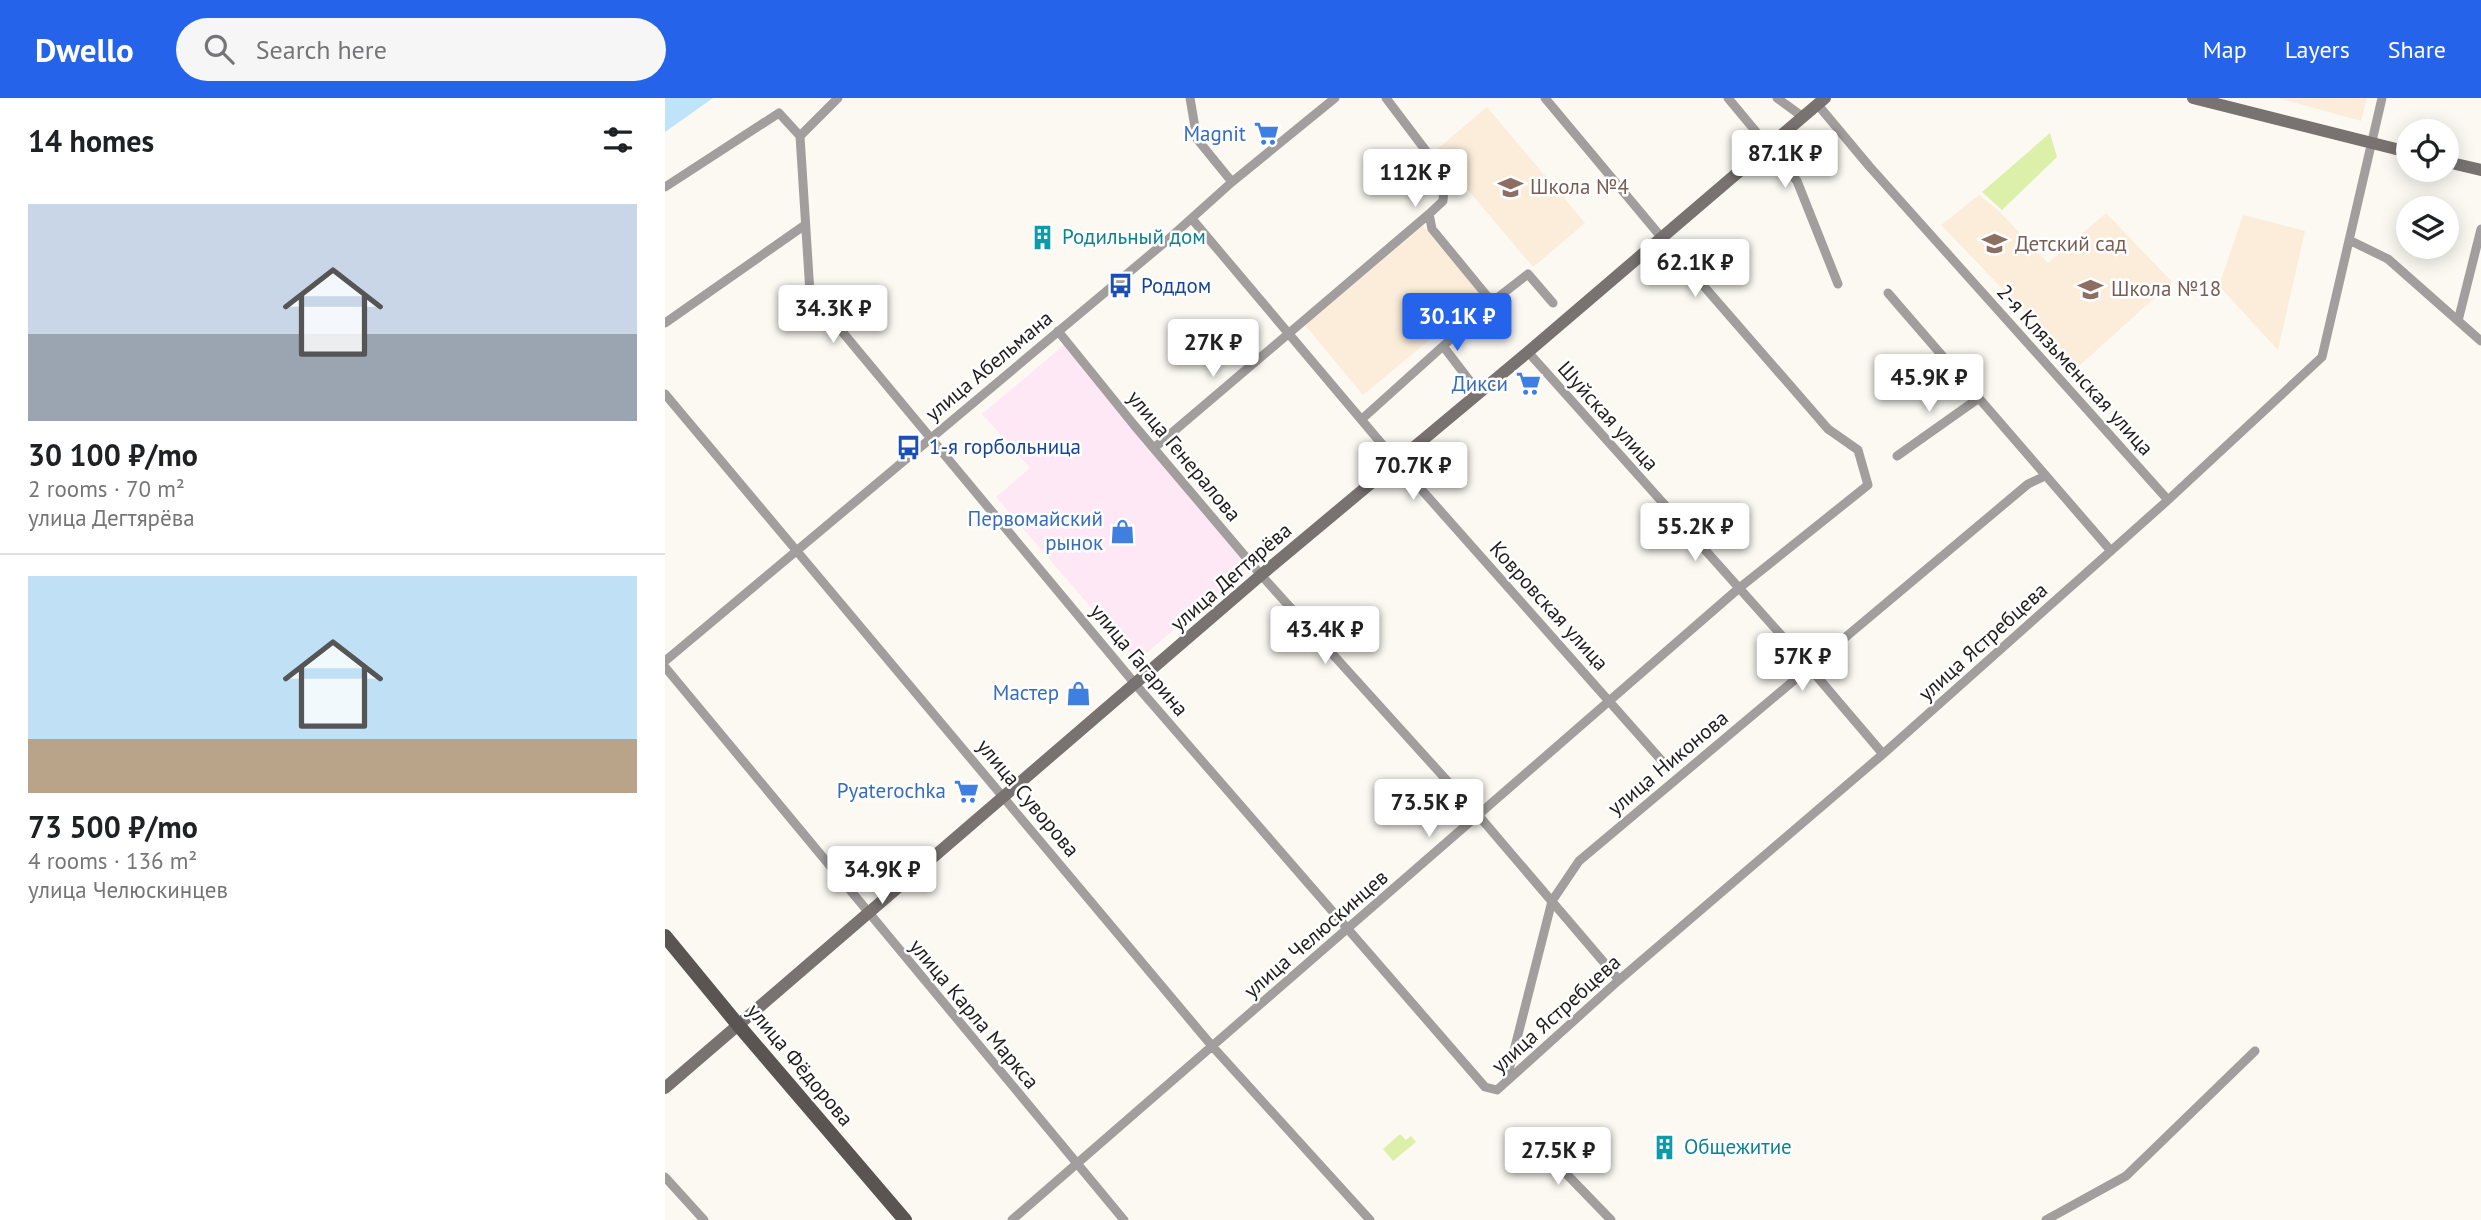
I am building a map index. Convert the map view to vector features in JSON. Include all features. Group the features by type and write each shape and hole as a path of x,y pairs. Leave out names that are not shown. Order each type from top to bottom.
{"main road":[{"path":"2193,98 2396,149"},
{"name":"улица Дегтярёва","path":"665,1088 1003,795 1822,101"},
{"path":"2459,165 2481,170"},
{"name":"улица Фёдорова","path":"665,936 905,1220"}],"street":[{"path":"665,187 779,113 800,136 838,98"},
{"path":"1190,98 1197,139 1232,182"},
{"name":"улица Абельмана","path":"665,661 1335,98"},
{"path":"1154,448 1443,201 1445,176 1387,98"},
{"path":"1545,98 1662,238"},
{"path":"1728,98 1797,181 1838,284"},
{"path":"1777,98 1803,117"},
{"name":"улица Ястребцева","path":"1497,1090 1619,981 1884,754 2322,357 2382,98"},
{"name":"2-я Клязьменская улица","path":"1822,101 1869,166 2168,499"},
{"name":"улица Гагарина","path":"800,136 810,293 1136,685 1485,1087 1497,1090"},
{"path":"1429,214 1432,229 1492,302"},
{"name":"Ковровская улица","path":"1192,219 1397,462 1662,761"},
{"path":"665,323 805,225"},
{"path":"2458,321 2481,229"},
{"name":"улица Челюскинцев","path":"1012,1220 1738,589 1868,485 1858,450 1828,429 1662,238"},
{"path":"2349,240 2388,259 2481,341"},
{"path":"1362,419 1492,302 1528,274 1553,303"},
{"path":"1888,293 2111,551"},
{"name":"улица Генералова","path":"1058,331 1261,575 1479,816 1619,981"},
{"path":"1443,346 1479,393"},
{"name":"Шуйская улица","path":"1528,352 1884,754"},
{"name":"улица Суворова","path":"665,394 1212,1046 1370,1220"},
{"path":"1897,456 1979,398"},
{"name":"улица Никонова","path":"1506,1082 1552,901 1579,861 2028,484 2045,476"},
{"name":"улица Карла Маркса","path":"665,667 1123,1220"},
{"path":"2046,1220 2126,1176 2255,1051"},
{"path":"1548,1156 1611,1220"},
{"path":"665,1177 704,1220"}],"shaded area":[{"path":"2278,98 2367,98 2361,121"},
{"name":"Школа №4","path":"1487,107 1585,223 1533,267 1435,151"},
{"name":"Школа №18","path":"1979,195 1998,210 2048,263 2106,213 2172,282 2078,367 1941,225"},
{"path":"2243,215 2305,231 2278,350 2219,286"},
{"path":"1423,226 1482,296 1363,395 1305,325"},
{"name":"Первомайский рынок","path":"1064,345 1250,565 1137,661 996,497 1030,468 982,414"}],"green space":[{"path":"2050,133 2057,157 2002,210 1982,192"},
{"path":"1400,1134 1406,1140 1411,1136 1416,1142 1393,1161 1383,1149"}],"water":[{"path":"665,98 713,98 665,132"}],"place":[{"name":"Magnit","path":"1266,134"},
{"name":"Школа №4","path":"1510,187"},
{"name":"Родильный дом","path":"1042,237"},
{"name":"Детский сад","path":"1995,244"},
{"name":"Роддом","path":"1121,286"},
{"name":"Школа №18","path":"2091,289"},
{"name":"Дикси","path":"1528,384"},
{"name":"1-я горбольница","path":"909,447"},
{"name":"Первомайский рынок","path":"1123,531"},
{"name":"Мастер","path":"1079,693"},
{"name":"Pyaterochka","path":"966,791"},
{"name":"Общежитие","path":"1664,1147"}]}
